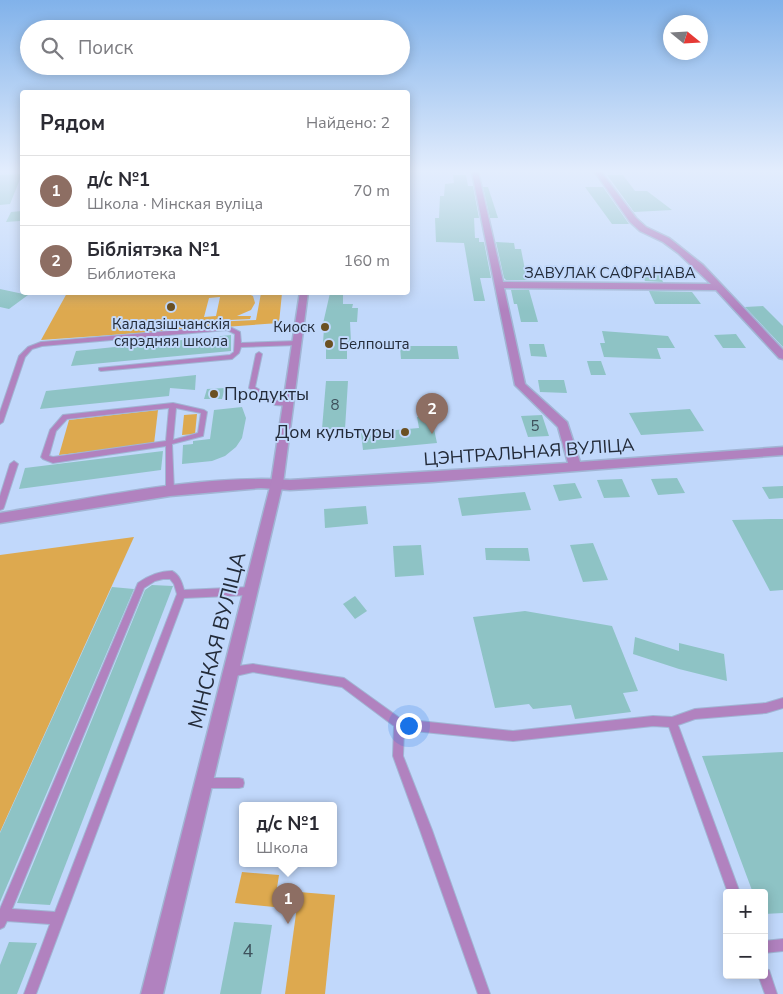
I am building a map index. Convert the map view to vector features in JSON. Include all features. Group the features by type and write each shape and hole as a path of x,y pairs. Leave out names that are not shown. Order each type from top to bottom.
{"street":[{"path":"485,218 520,385 563,425 575,466"},
{"path":"633,218 643,229 666,240 682,251 720,287 783,356"},
{"name":"ЗАВУЛАК САФРАНАВА","path":"500,286 720,287"},
{"name":"МІНСКАЯ ВУЛІЦА","path":"152,994 277,483 304,295"},
{"name":"ЦЭНТРАЛЬНАЯ ВУЛІЦА","path":"0,518 170,491 277,483 290,485 308,484 783,451"}],"lane":[{"path":"0,422 22,356 30,348 41,344 228,328 238,333 237,352 232,357 101,369"},
{"path":"238,345 297,343"},
{"path":"259,354 252,388 277,403 288,404"},
{"path":"170,491 169,443 173,405"},
{"path":"173,405 204,412 201,434 169,443 53,460 45,457 53,430 65,417 173,405"},
{"path":"0,507 14,464"},
{"path":"30,994 59,918 181,594 178,582 172,575 163,574 152,578 141,586 2,919 59,918"},
{"path":"181,594 250,591"},
{"path":"231,672 253,668 344,683 399,724 513,736 653,720 672,722 695,714 766,708 783,703"},
{"path":"672,722 733,889"},
{"path":"399,724 398,756 484,994"},
{"path":"204,783 239,783"},
{"path":"768,947 783,945"},
{"path":"765,979 770,994"}],"shaded area":[{"name":"Каладзішчанскія сярэдняя школа","path":"66,295 251,295 253,296 255,303 251,310 237,316 251,316 250,319 123,326 256,320 261,295 282,295 279,323 41,340","holes":["220,297 216,316 204,317 209,298"]},
{"path":"158,410 154,444 59,455 69,420"},
{"path":"197,414 195,434 182,435 184,415"},
{"path":"134,537 0,832 0,555"},
{"path":"242,872 279,875 274,907 235,903"},
{"path":"299,892 335,895 325,994 285,994"}],"building":[{"path":"8,218 20,218 20,221 6,222"},
{"path":"435,218 474,218 475,238 479,238 479,242 484,242 491,278 480,278 485,301 474,301 464,243 436,242"},
{"path":"608,218 625,218 629,224 612,224"},
{"path":"496,242 514,243 515,249 521,249 527,280 506,280 504,278"},
{"path":"641,273 659,273 663,282 645,281"},
{"path":"0,289 20,293 20,295 28,295 9,309 0,307"},
{"path":"511,290 529,290 538,322 521,322 517,304 514,304"},
{"path":"649,291 692,292 701,304 655,304"},
{"path":"330,295 343,295 343,304 353,304 352,308 358,308 357,322 350,322 351,342 347,342 347,359 326,359 326,343 323,343 324,328 322,328"},
{"path":"763,306 783,326 783,347 745,307"},
{"path":"602,331 668,336 675,348 657,348 661,359 604,357 600,343 605,343"},
{"path":"736,334 746,348 723,348 714,335"},
{"path":"231,335 231,351 71,366 76,351"},
{"path":"529,344 544,344 547,357 531,356"},
{"path":"400,346 457,346 459,359 401,359"},
{"path":"587,361 601,361 606,375 591,375"},
{"path":"196,375 195,390 170,388 169,396 40,409 46,391"},
{"path":"538,380 564,380 567,393 540,392"},
{"path":"326,381 348,381 345,429 322,429"},
{"name":"Продукты","path":"225,388 222,399 204,399 207,389"},
{"path":"242,407 246,418 242,438 236,447 225,456 212,461 182,464 183,445 193,444 193,441 210,439 214,410"},
{"path":"690,409 704,431 641,435 629,413"},
{"name":"Дом культуры","path":"431,415 437,443 363,450 361,433 419,428 417,417"},
{"path":"542,415 549,436 528,437 521,416"},
{"path":"163,451 161,470 19,489 25,468"},
{"path":"677,478 685,493 658,495 651,479"},
{"path":"622,479 630,497 604,498 597,480"},
{"path":"575,483 582,498 559,501 553,485"},
{"path":"783,486 783,498 769,499 762,487"},
{"path":"525,492 531,510 462,516 458,498"},
{"path":"366,506 368,524 325,528 324,509"},
{"path":"783,519 783,590 770,591 732,520"},
{"path":"593,543 608,580 583,582 570,545"},
{"path":"421,545 424,575 395,577 393,546"},
{"path":"485,548 528,548 530,561 486,560"},
{"path":"152,585 173,586 50,905 17,903 145,590"},
{"path":"112,587 134,589 0,902 0,833"},
{"path":"355,596 367,611 355,619 343,604"},
{"path":"525,611 612,626 638,691 623,693 631,712 575,719 571,705 533,709 529,704 495,708 473,617"},
{"path":"635,637 679,651 679,643 724,654 727,681 679,669 633,654"},
{"path":"783,752 783,913 768,914 768,889 752,889 702,756"},
{"path":"234,922 272,925 261,994 220,994"},
{"path":"9,942 37,943 17,994 0,994 0,965"}],"place":[{"name":"Каладзішчанскія сярэдняя школа","path":"171,307"},
{"name":"Киоск","path":"325,327"},
{"name":"Белпошта","path":"329,344"},
{"name":"Продукты","path":"214,394"},
{"name":"Дом культуры","path":"405,432"},
{"name":"Бібліятэка №1","path":"432,434"},
{"name":"д/с №1","path":"288,924"}]}
